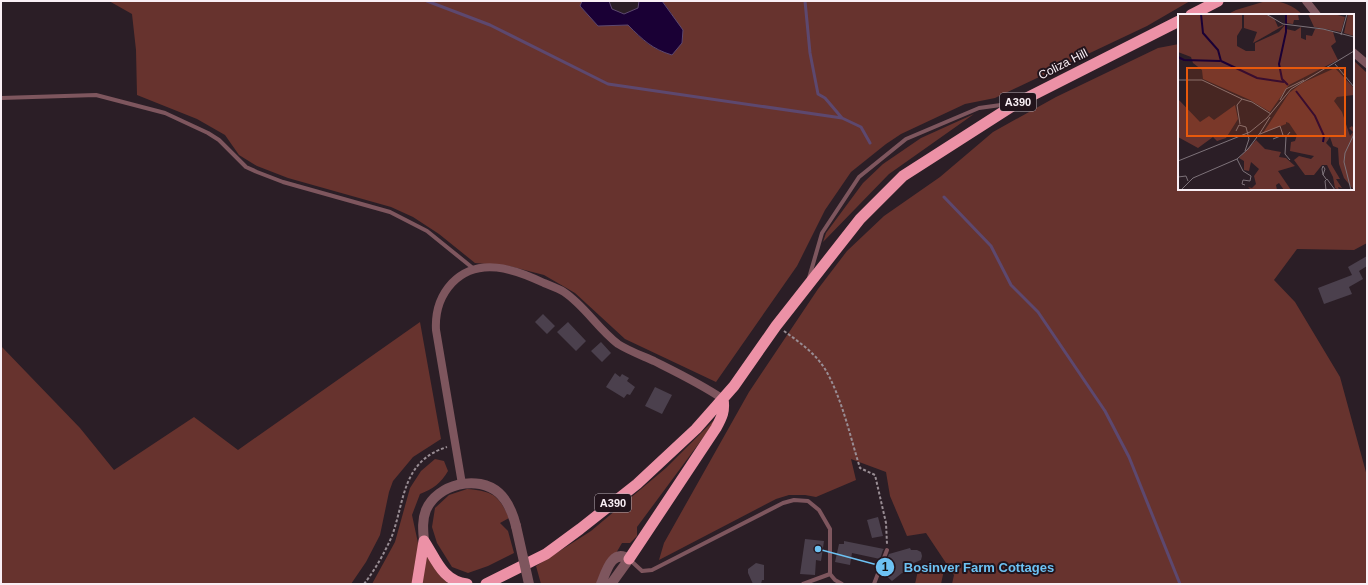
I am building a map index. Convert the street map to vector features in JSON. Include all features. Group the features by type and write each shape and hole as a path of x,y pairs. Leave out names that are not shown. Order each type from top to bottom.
{"highway":[{"path":"1193,14 1218,1"},
{"name":"Coliza Hill","path":"806,288 860,219 903,176 1017,103 1178,22"},
{"name":"A390","path":"486,584 546,554 611,506 665,459 696,429 723,399 744,373 776,326 806,288"},
{"path":"629,559 716,428 723,416 725,408 723,399"},
{"path":"417,584 424,540"},
{"path":"424,540 445,574 461,583 468,584"}],"street":[{"path":"1306,1 1316,14"},
{"path":"1354,53 1367,64"},
{"path":"462,484 436,330 436,319 437,308 447,289 462,274 474,269 503,268 562,290 580,305 600,328 619,345 699,383 723,399"},
{"path":"424,540 423,518 430,502 444,490 462,484 479,484 499,492 508,503 516,526 529,584"},
{"path":"601,584 613,559 621,556 629,559 611,584"}],"lane":[{"path":"1,98 96,95 165,113 208,133 219,140 246,167 257,172 283,182 390,212 427,231 474,269"},
{"path":"806,288 822,233 859,177 906,139 979,108 1017,103"},
{"path":"629,559 642,571 659,567 783,503 794,500 808,502 819,510 830,529 830,574 834,580 842,584"},
{"path":"874,584 887,550"},
{"path":"803,584 830,574"}],"path":[{"path":"776,326 807,348 824,368 836,393 860,468 875,476 886,523 887,550"},
{"path":"364,584 390,540 403,491 412,472 426,458 435,452 455,445"}],"shaded area":[{"path":"109,1 582,1 580,6 598,26 628,25 648,43 659,50 672,55 672,14 662,1 1190,1 1147,26 995,98 965,104 901,134 851,172 825,210 797,266 716,382 625,339 575,293 544,275 509,266 475,263 439,234 413,217 391,207 288,178 257,166 239,155 225,135 197,119 137,95 136,50 132,14"},
{"path":"582,1 609,1 612,9 624,14 638,8 639,1 662,1 683,30 682,43 672,55 659,50 648,43 628,25 598,26 580,6"},
{"path":"1266,1 1286,4 1302,14 1228,14"},
{"path":"1178,44 1178,190 1354,190 1354,61 1367,73 1367,243 1354,250 1297,249 1274,280 1295,302 1340,377 1367,476 1367,584 952,584 954,575 926,533 907,536 890,496 886,472 851,459 856,480 816,497 789,495 776,499 659,560 664,543 749,392 818,289 847,251 884,216 940,177 993,132 1056,97 1158,48"},
{"path":"974,114 889,174 823,242 826,233 863,183 883,164 921,138"},
{"path":"420,322 441,439 413,457 393,481 389,492 380,535 366,562 351,584 1,584 1,346 80,428 114,470 194,417 238,450"},
{"path":"713,421 714,423 637,527 637,536 630,543 622,543 598,584 541,584 536,566 591,531 666,468"},
{"path":"435,459 444,461 448,471 436,485 420,494 412,515 418,543 418,561 412,584 372,584 395,542 410,488 421,471"},
{"path":"467,489 489,493 498,499 502,504 509,518 500,523 508,531 514,553 488,566 468,573 452,567 437,543 432,527 435,508 449,495"},
{"path":"427,552 440,576 449,584 422,584"},
{"path":"919,566 944,570 941,584 915,584"}],"building":[{"path":"1367,256 1367,266 1359,271 1363,279 1349,287 1352,294 1324,304 1318,288 1352,275 1348,267"},
{"path":"543,314 555,326 547,334 535,322"},
{"path":"568,322 586,341 576,351 557,332"},
{"path":"601,342 611,353 602,362 591,351"},
{"path":"615,373 620,377 622,374 629,378 627,381 635,387 630,395 627,394 624,398 606,387"},
{"path":"655,387 672,395 662,414 645,406"},
{"path":"878,517 883,536 872,538 867,520"},
{"path":"805,539 824,541 821,561 816,560 815,575 800,574"},
{"path":"844,541 884,549 880,559 852,553 850,565 835,562 839,544 844,544"},
{"path":"910,548 911,550 921,552 921,560 911,564 911,572 902,573 892,581 882,572 889,554"},
{"path":"756,563 764,565 764,580 762,580 761,584 753,584 748,573 748,569"}],"waterway":[{"path":"427,1 490,25 608,84 842,118"},
{"path":"805,1 810,53 818,94 825,98 842,118 861,127 870,143"},
{"path":"944,197 991,246 1011,285 1038,312 1105,411 1129,457 1180,584"}],"place":[{"name":"Bosinver Farm Cottages","path":"818,549"}]}
